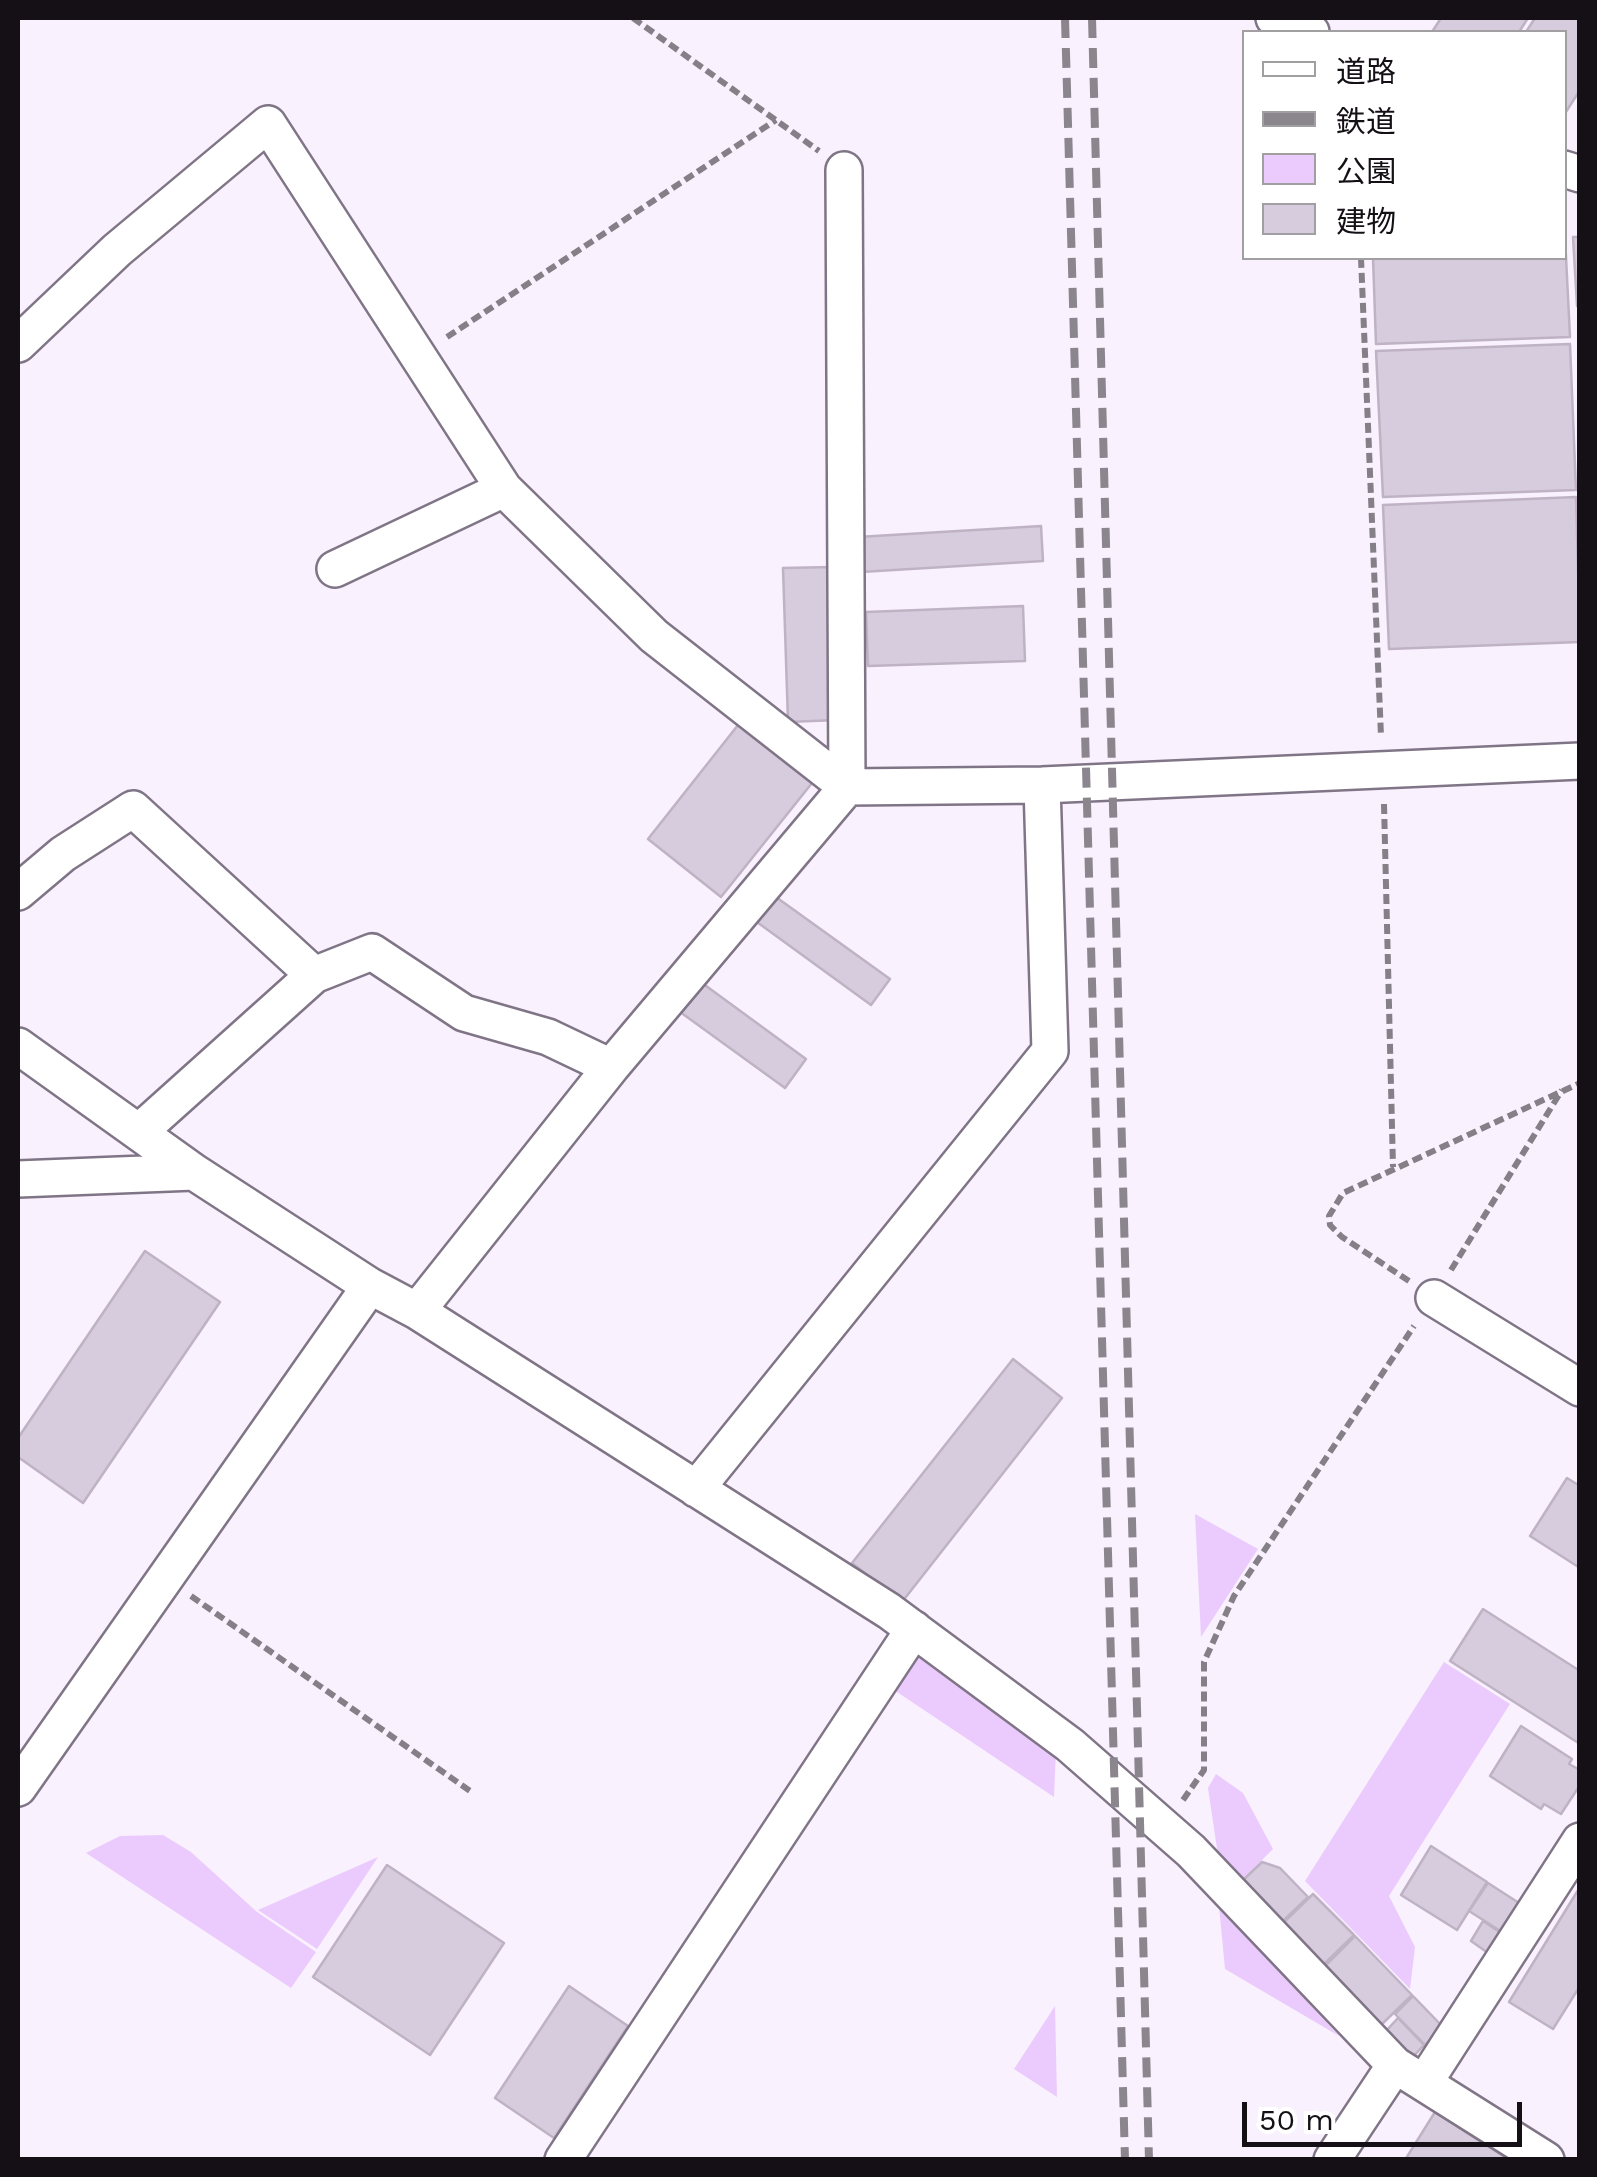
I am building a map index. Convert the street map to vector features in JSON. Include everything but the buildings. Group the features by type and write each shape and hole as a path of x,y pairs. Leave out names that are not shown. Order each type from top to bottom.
{"street":[{"path":"1274,18 1306,30"},
{"path":"18,344 116,250 268,124 504,489 654,636 847,787 1042,785 1580,761"},
{"path":"418,1311 611,1067 847,787 844,170"},
{"path":"336,569 504,489"},
{"path":"696,1489 1050,1051 1042,785"},
{"path":"18,892 62,854 132,809 314,975"},
{"path":"139,1132 314,975 372,952 464,1013 548,1037 611,1067"},
{"path":"18,1046 194,1172 914,1628 1070,1745 1191,1851 1411,2073 1546,2160"},
{"path":"18,1179 194,1172"},
{"path":"18,1788 370,1286"},
{"path":"1434,1298 1580,1388"},
{"path":"563,2160 914,1628"},
{"path":"1332,2160 1411,2073 1580,1841"}],"path":[{"path":"633,18 844,170"},
{"path":"418,356 776,120"},
{"path":"1360,260 1382,769 1393,1167"},
{"path":"1434,1298 1330,1225 1332,1207 1343,1194 1393,1167 1580,1083"},
{"path":"1180,1804 1204,1770 1204,1662 1234,1596 1434,1298 1562,1090"},
{"path":"167,1580 473,1793"}],"green space":[{"path":"1195,1514 1258,1549 1201,1637"},
{"path":"918,1653 1056,1749 1054,1797 894,1690"},
{"path":"1444,1662 1510,1704 1389,1896 1415,1947 1410,1989 1305,1881"},
{"path":"1216,1774 1243,1793 1273,1849 1236,1886 1220,1869 1208,1788"},
{"path":"163,1835 191,1852 257,1912 316,1952 291,1988 86,1853 120,1836"},
{"path":"378,1857 317,1949 258,1910"},
{"path":"1219,1906 1339,2036 1225,1969"},
{"path":"1055,2006 1057,2097 1014,2069"}],"railway":[{"path":"1065,18 1125,2160"},
{"path":"1092,18 1149,2160"}]}
